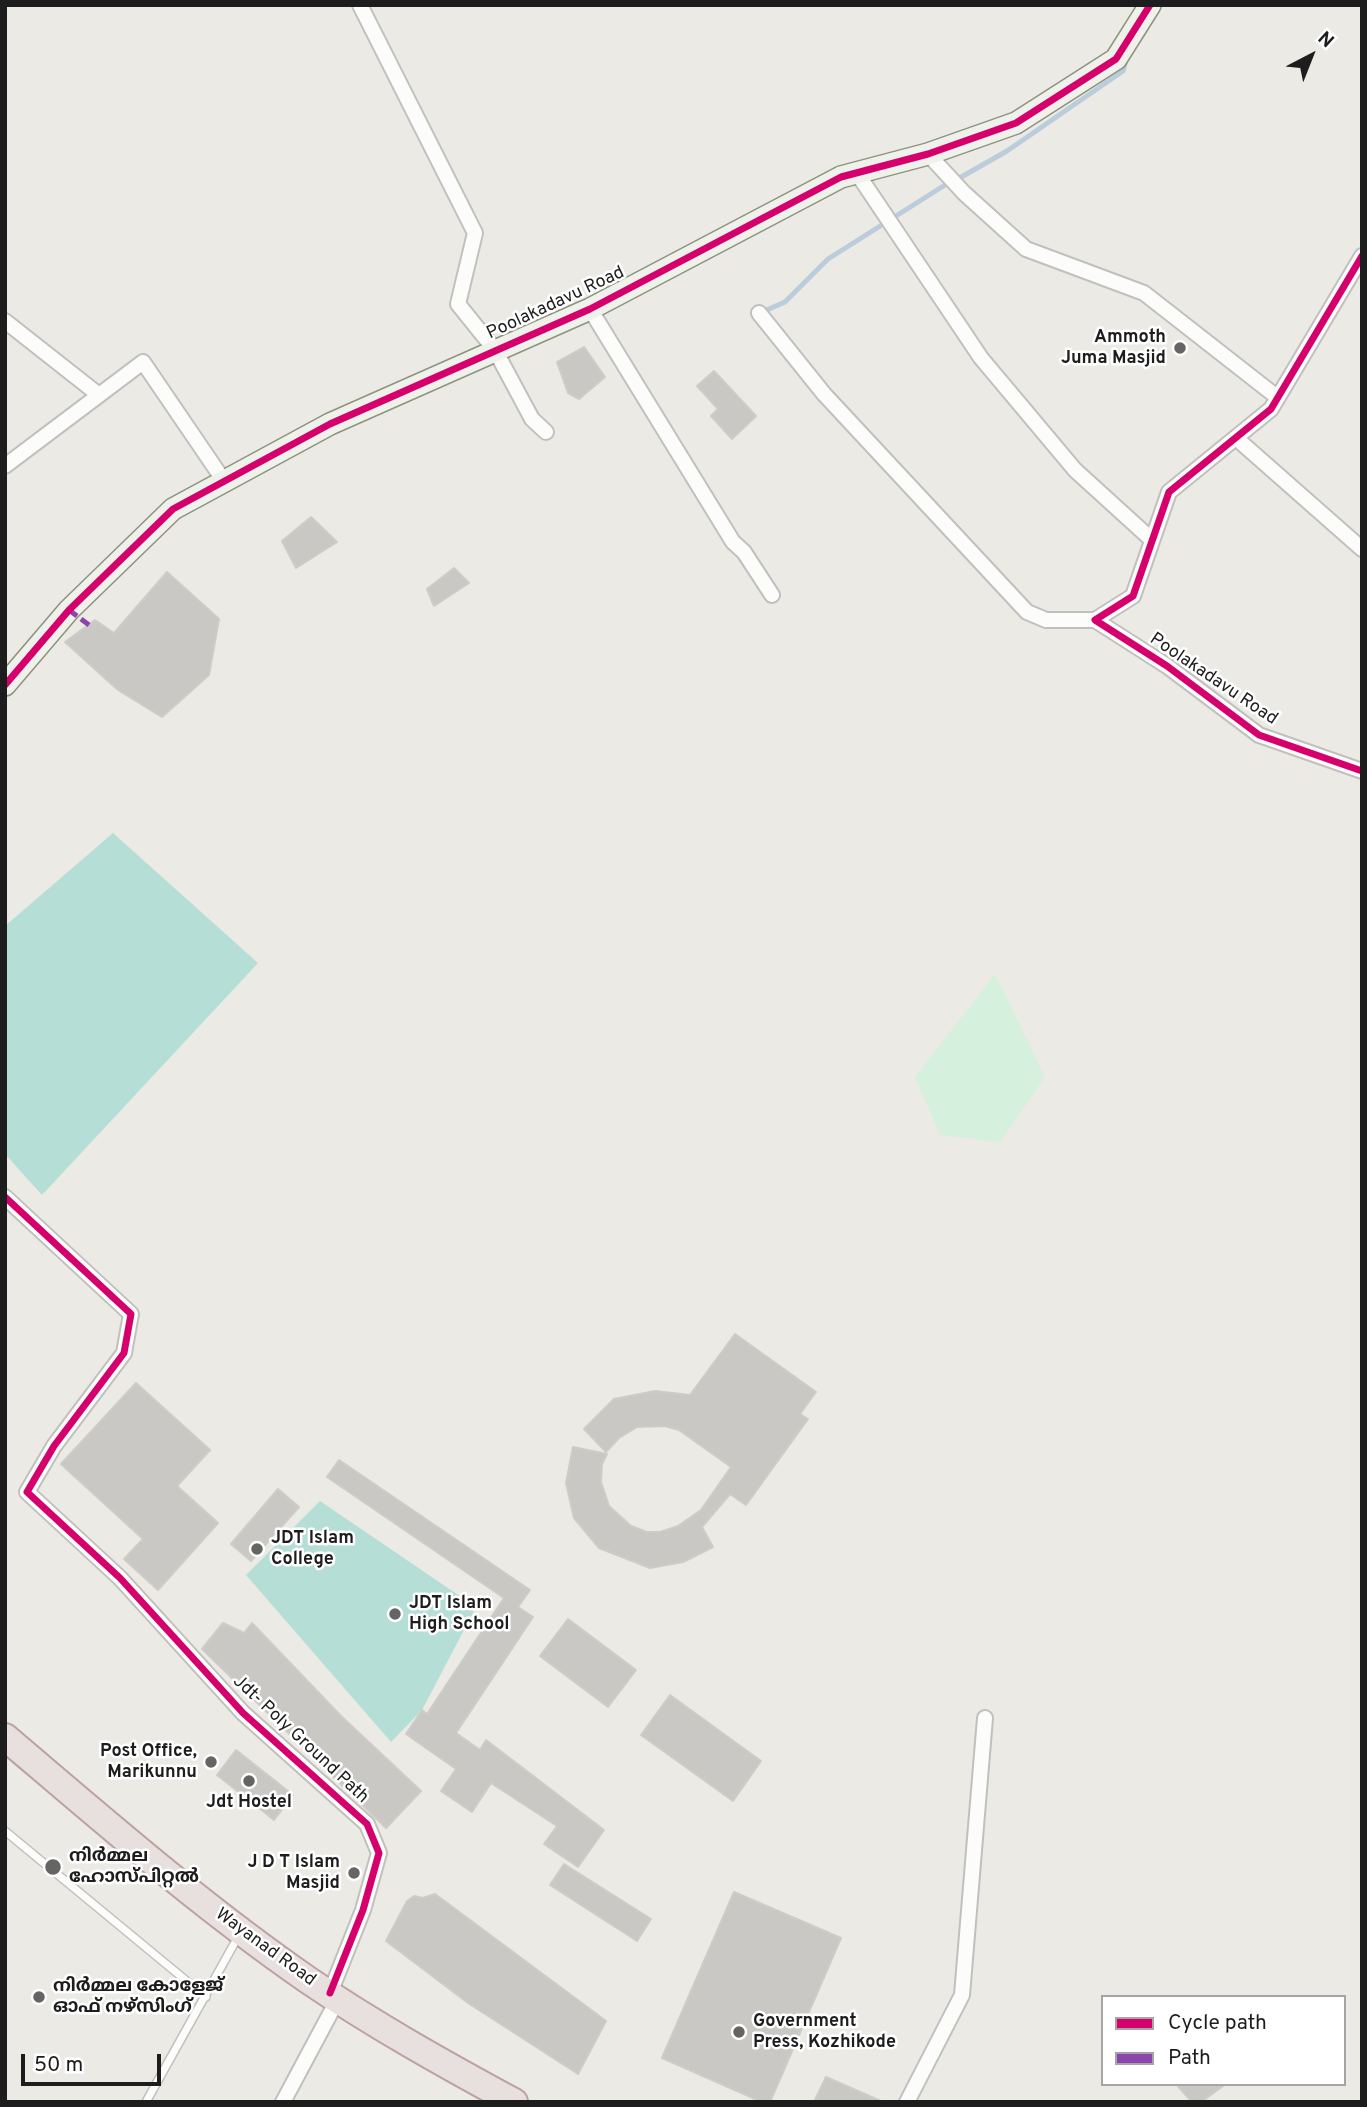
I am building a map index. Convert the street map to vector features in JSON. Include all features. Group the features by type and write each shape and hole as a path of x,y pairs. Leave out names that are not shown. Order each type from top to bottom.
{"highway":[{"name":"Wayanad Road","path":"5,1737 172,1878 241,1931 334,1996 431,2057 514,2102"}],"street":[{"path":"360,5 475,233 458,304 495,350 532,419 546,432"},
{"name":"Poolakadavu Road","path":"5,685 69,610 173,509 330,424 590,309 841,177 928,154 1016,123 1116,59 1150,5"},
{"path":"928,154 964,193 1026,249 1144,293 1277,397"},
{"path":"857,173 981,358 1075,470 1153,540"},
{"path":"759,313 824,394 1027,612 1046,620 1095,620 1133,596 1169,492 1271,409 1362,256"},
{"path":"590,309 733,542 744,552 772,594"},
{"path":"5,321 99,395"},
{"path":"5,466 143,362 224,481"},
{"path":"1236,438 1362,549"},
{"name":"Poolakadavu Road","path":"1095,620 1167,667 1259,735 1362,771"},
{"name":"Jdt- Poly Ground Path","path":"5,1198 131,1314 124,1353 54,1446 27,1492 120,1578 243,1713 367,1825 379,1853 334,1996 283,2102"},
{"path":"907,2102 962,1994 985,1718"}],"lane":[{"path":"5,1831 206,1997"},
{"path":"146,2102 241,1931"}],"green space":[{"path":"995,974 1045,1077 1000,1142 940,1135 915,1077"}],"shaded area":[{"path":"113,833 258,963 42,1195 5,1154 5,926"},
{"path":"320,1501 467,1601 474,1611 422,1710 391,1742 246,1575"}],"building":[{"path":"584,347 605,377 579,399 568,393 557,362"},
{"path":"714,371 756,416 732,439 711,416 718,409 697,386"},
{"path":"311,517 337,542 296,568 282,541"},
{"path":"454,568 469,583 434,606 427,589"},
{"path":"167,572 219,619 209,675 162,717 118,690 65,642 95,620 114,633"},
{"path":"735,1334 816,1392 800,1414 808,1419 746,1505 730,1494 702,1527 713,1547 683,1562 650,1568 599,1548 574,1518 566,1483 573,1447 607,1454 602,1464 601,1482 609,1506 631,1526 647,1532 660,1532 678,1526 701,1510 731,1467 679,1430 665,1426 637,1427 619,1438 606,1452 584,1429 614,1399 655,1391 690,1395"},
{"path":"136,1383 210,1450 177,1486 218,1523 158,1590 124,1559 143,1539 61,1464"},
{"path":"339,1460 530,1590 518,1607 533,1617 456,1733 480,1750 486,1740 604,1830 578,1867 544,1844 557,1826 491,1783 472,1812 441,1791 456,1769 406,1734 422,1710 427,1714 504,1598 327,1477"},
{"path":"278,1489 299,1507 251,1561 231,1544"},
{"path":"568,1619 636,1670 608,1707 540,1656"},
{"path":"223,1623 244,1633 252,1623 341,1716 421,1791 386,1828 202,1649"},
{"path":"670,1695 761,1761 733,1801 641,1735"},
{"path":"236,1750 293,1795 274,1820 217,1775"},
{"path":"564,1864 651,1919 637,1941 550,1885"},
{"path":"734,1892 841,1938 770,2102 762,2102 662,2058"},
{"path":"435,1894 606,2021 578,2074 468,2003 386,1941 407,1901 414,1896 423,1898"},
{"path":"826,2077 883,2102 814,2102"},
{"path":"1178,2086 1223,2086 1201,2102 1192,2102"}],"waterway":[{"path":"956,180 1007,151 1123,71 1127,57"},
{"path":"762,312 785,302 828,259 945,185"}],"marked path":[{"path":"69,610 89,625"}],"cycle path":[{"path":"5,685 69,610 173,509 330,424 590,309 841,177 928,154 1016,123 1116,59 1150,5"},
{"path":"1362,256 1271,409 1169,492 1133,596 1095,620 1167,666 1259,735 1362,771"},
{"path":"5,1197 131,1314 124,1353 54,1446 27,1492 120,1578 243,1713 367,1824 379,1853 363,1910 330,1993"}],"place":[{"name":"Ammoth Juma Masjid","path":"1180,348"},
{"name":"JDT Islam College","path":"257,1549"},
{"name":"JDT Islam High School","path":"395,1614"},
{"name":"Post Office, Marikunnu","path":"211,1762"},
{"name":"Jdt Hostel","path":"249,1781"},
{"name":"നിർമ്മല ഹോസ്പിറ്റൽ","path":"53,1867"},
{"name":"J D T Islam Masjid","path":"354,1873"},
{"name":"നിർമ്മല കോളേജ് ഓഫ് നഴ്സിംഗ്","path":"39,1997"},
{"name":"Government Press, Kozhikode","path":"739,2032"}]}
